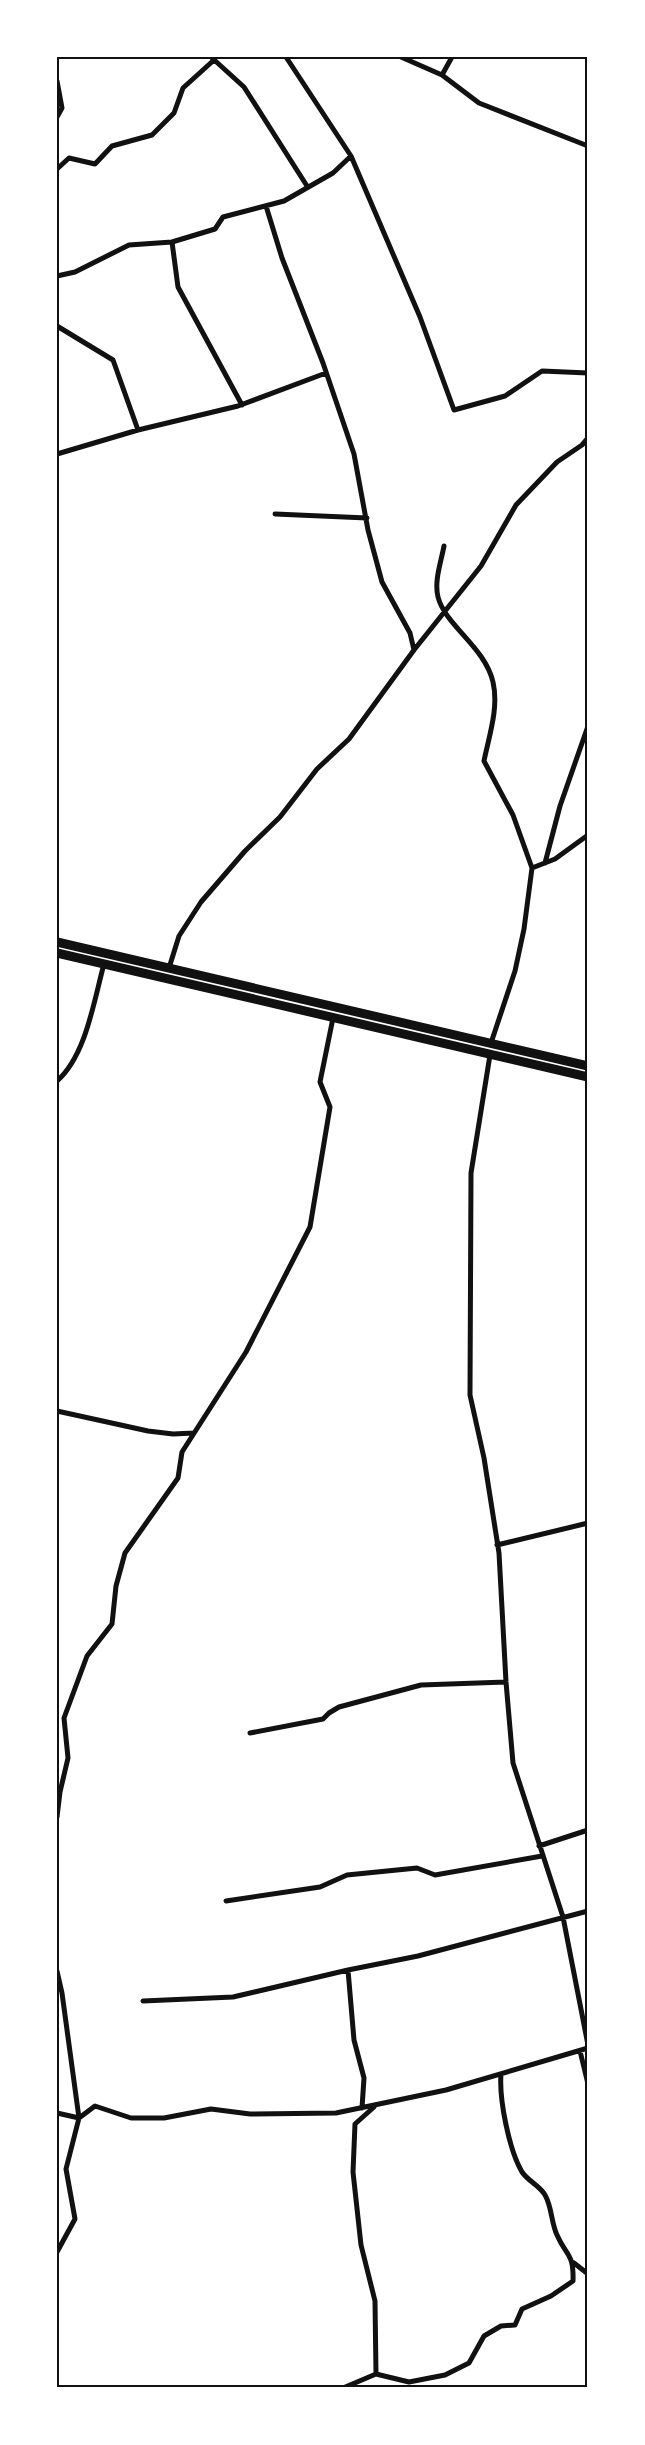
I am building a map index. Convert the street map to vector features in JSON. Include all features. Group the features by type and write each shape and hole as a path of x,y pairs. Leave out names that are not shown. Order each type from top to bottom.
{"highway":[{"path":"57,942 169,970 333,1006 588,1077"},
{"path":"57,953 333,1018 490,1050 588,1066"}],"street":[{"path":"286,57 351,156 420,317 454,410 505,396 542,371 588,373"},
{"path":"401,57 442,75 479,103 588,146"},
{"path":"442,75 452,57"},
{"path":"57,169 69,158 95,164 112,146 152,135 174,113 183,88 213,58 244,87 307,186"},
{"path":"57,81 62,108 57,117"},
{"path":"57,276 75,272 129,245 172,242 215,229 223,217 284,201 333,172 351,156"},
{"path":"266,206 282,258 354,454 368,530 382,582 410,633 414,650"},
{"path":"172,242 178,287 242,405"},
{"path":"57,326 114,360 138,430"},
{"path":"57,454 138,430 242,405 326,373"},
{"path":"169,970 179,936 201,902 244,851 280,817 317,769 349,739 414,650 480,566 516,505 557,462 582,445 588,438"},
{"path":"275,514 367,518"},
{"path":"57,2113 79,2118 95,2106 131,2118 164,2118 211,2109 250,2114 336,2113 446,2090 588,2047 563,1917 513,1763 497,1545 484,1458 471,1395 471,1173 490,1050 515,971 524,929 532,868 513,815 484,760 493,719 493,682 481,654 438,598 437,577 444,546"},
{"path":"545,863 560,806 588,726"},
{"path":"532,868 555,859 588,835"},
{"path":"57,1081 69,1071 81,1043 104,964"},
{"path":"57,1817 68,1758 63,1718 87,1656 112,1624 116,1586 124,1553 178,1478 182,1452 246,1352 310,1227 330,1107 320,1082 333,1018"},
{"path":"57,1411 148,1431 173,1434 194,1433"},
{"path":"497,1545 588,1523"},
{"path":"250,1733 323,1719 339,1707 421,1685 506,1682"},
{"path":"539,1846 588,1830"},
{"path":"226,1901 320,1887 347,1875 417,1868 435,1875 542,1856"},
{"path":"143,2001 233,1997 418,1956 588,1911"},
{"path":"348,1971 354,2040 364,2078 362,2108"},
{"path":"57,2252 75,2219 66,2169 79,2118 58,1976"},
{"path":"580,2051 588,2084"},
{"path":"501,2074 500,2089 508,2134 523,2173 545,2194 553,2215 556,2234 574,2263 588,2274"},
{"path":"375,2106 355,2124 353,2172 361,2245 375,2301 376,2374"},
{"path":"343,2388 376,2374 410,2382 445,2375 469,2363 484,2336 501,2326 515,2325 522,2309 551,2296 573,2281 574,2263"}]}
